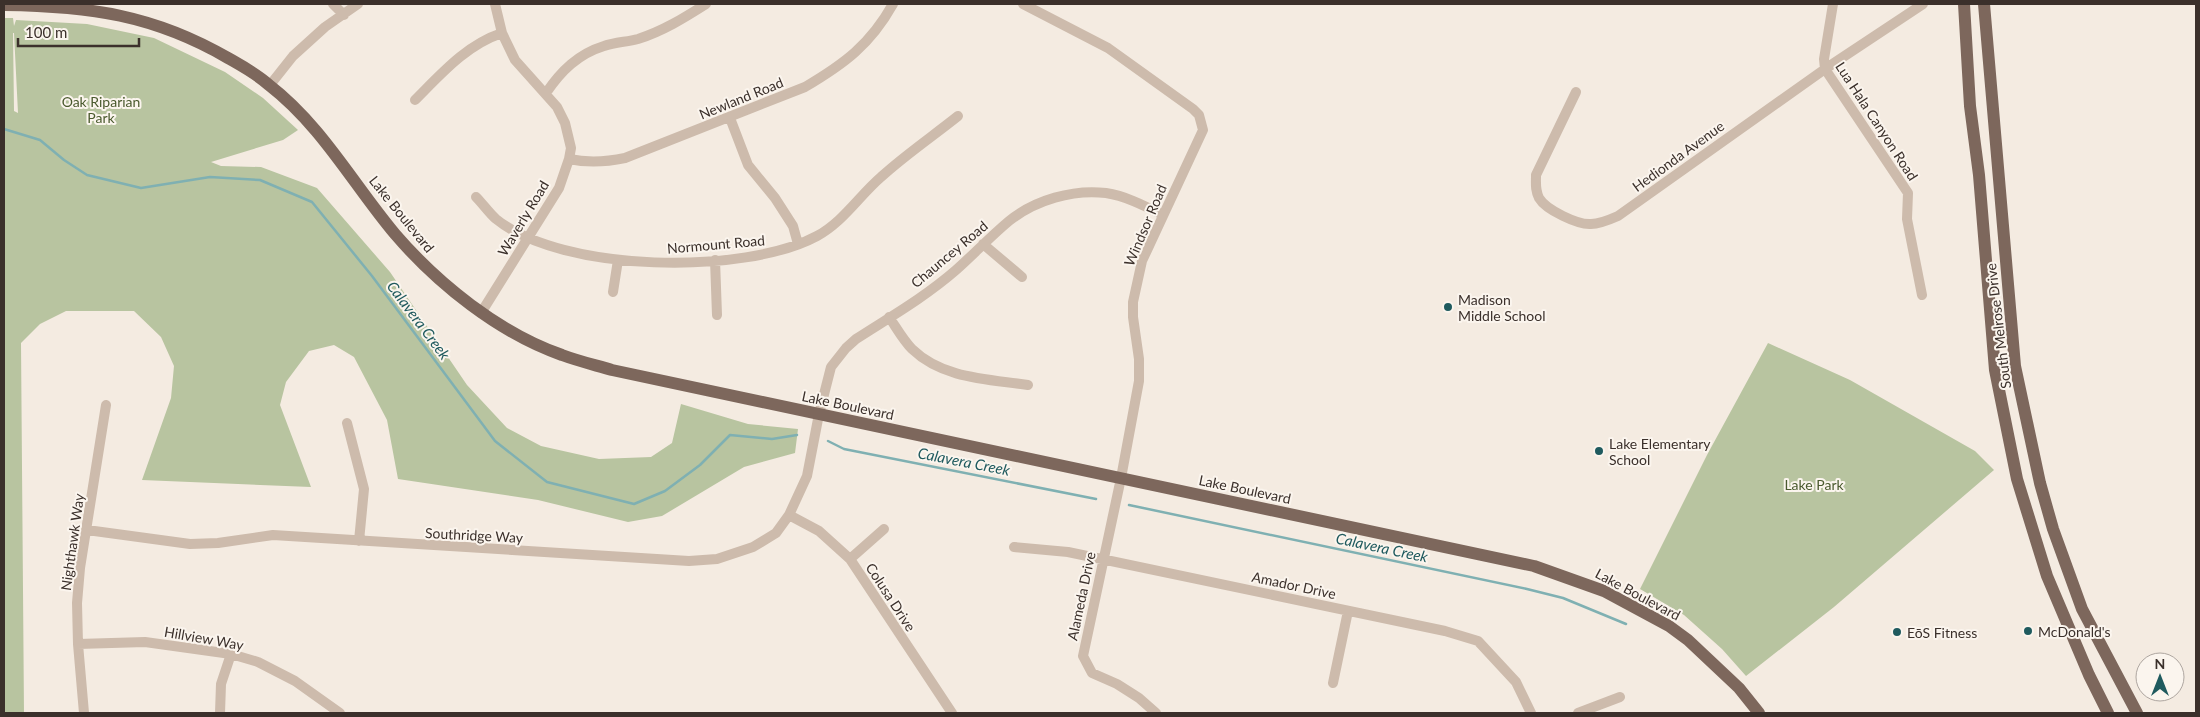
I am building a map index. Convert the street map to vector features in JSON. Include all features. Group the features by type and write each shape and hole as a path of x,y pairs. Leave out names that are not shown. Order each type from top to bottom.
{"main road":[{"name":"South Melrose Drive","path":"1964,4 1970,106 1982,215 1995,370 2017,479 2052,590 2108,713"},
{"name":"South Melrose Drive","path":"1984,4 2015,366 2040,484 2053,529 2082,609 2137,713"},
{"name":"Lake Boulevard","path":"4,5 41,5 96,11 141,20 176,31 204,44 270,85 326,141 395,234 431,273 481,312 535,344 561,355 612,370 1534,566 1585,583 1614,596 1668,626 1688,640 1739,688 1759,713"},
{"path":"1982,215 2001,213"},
{"path":"2052,590 2059,591 2065,602 2082,609"}],"street":[{"path":"333,4 344,16"},
{"path":"270,85 293,56 325,27 344,16 358,4"},
{"name":"Waverly Road","path":"481,312 559,188 571,148 565,123 557,107 515,60 502,33 495,4"},
{"path":"546,93 560,72 582,55 604,45 637,39 673,25 706,4"},
{"name":"Newland Road","path":"569,159 592,162 625,158 805,87 855,54 873,36 893,4"},
{"name":"Windsor Road","path":"1023,4 1108,48 1199,115 1202,130 1142,261 1133,302 1133,317 1139,359 1139,381 1120,478"},
{"name":"Lua Hala Canyon Road","path":"1833,4 1824,59 1825,69 1908,193 1907,219 1922,295"},
{"name":"Hedionda Avenue","path":"1576,92 1536,175 1536,190 1541,201 1578,223 1599,223 1618,216 1825,69 1923,4"},
{"path":"415,100 462,54 492,36 502,33"},
{"name":"Normount Road","path":"476,197 497,219 528,237 569,252 618,260 662,263 748,258 780,252 818,235 843,216 881,177 958,116"},
{"path":"730,118 748,165 775,198 793,226 798,244"},
{"name":"Chauncey Road","path":"810,462 819,414 832,367 846,348 856,339 926,294 958,269 983,244 1026,209 1045,200 1079,193 1106,193 1128,199 1163,215"},
{"path":"983,244 1022,277"},
{"path":"613,292 618,260"},
{"path":"715,260 717,315"},
{"path":"889,317 911,348 940,368 959,375 1028,385"},
{"name":"Nighthawk Way","path":"84,713 78,644 78,594 80,568 106,405"},
{"path":"347,423 364,489 360,542"},
{"name":"Southridge Way","path":"87,530 190,544 218,543 273,535 360,542 689,561 717,559 753,547 776,533 789,515 807,476 810,462"},
{"name":"Alameda Drive","path":"1120,478 1082,656 1092,673 1117,684 1139,698 1156,713"},
{"name":"Colusa Drive","path":"789,515 819,531 850,559 952,713"},
{"path":"850,559 884,529"},
{"name":"Amador Drive","path":"1014,547 1068,552 1445,631 1478,641 1516,682 1531,713"},
{"path":"1333,684 1348,611"},
{"name":"Hillview Way","path":"78,644 146,642 231,654 258,662 295,682 340,713"},
{"path":"220,713 221,684 231,654"},
{"path":"1578,713 1620,697"}],"green space":[{"name":"Oak Riparian Park","path":"4,18 13,18 14,26 16,20 87,24 154,38 225,72 263,98 298,130 283,140 211,162 221,166 261,167 317,188 390,272 467,385 507,428 541,446 599,459 651,457 672,443 681,404 748,424 798,429 795,453 744,467 662,516 628,522 538,500 398,479 387,420 354,357 334,345 309,351 286,382 280,405 311,487 142,480 171,398 174,366 161,337 134,311 66,311 40,324 21,343 24,713 4,713","holes":["14,33 18,113 14,111"]},
{"name":"Lake Park","path":"1768,343 1850,380 1975,451 1994,470 1834,607 1746,676 1722,649 1684,615 1640,589 1707,455"}],"waterway":[{"name":"Calavera Creek","path":"4,129 40,140 64,160 87,175 141,188 210,177 260,180 312,202 372,276 495,441 547,482 634,504 665,491 700,465 730,435 772,439 797,435"},
{"name":"Calavera Creek","path":"828,441 844,449 1096,499"},
{"name":"Calavera Creek","path":"1129,505 1527,589 1563,598 1626,624"}],"place":[{"name":"Madison Middle School","path":"1448,307"},
{"name":"Lake Elementary School","path":"1599,451"},
{"name":"McDonald's","path":"2028,631"},
{"name":"EōS Fitness","path":"1897,632"}]}
